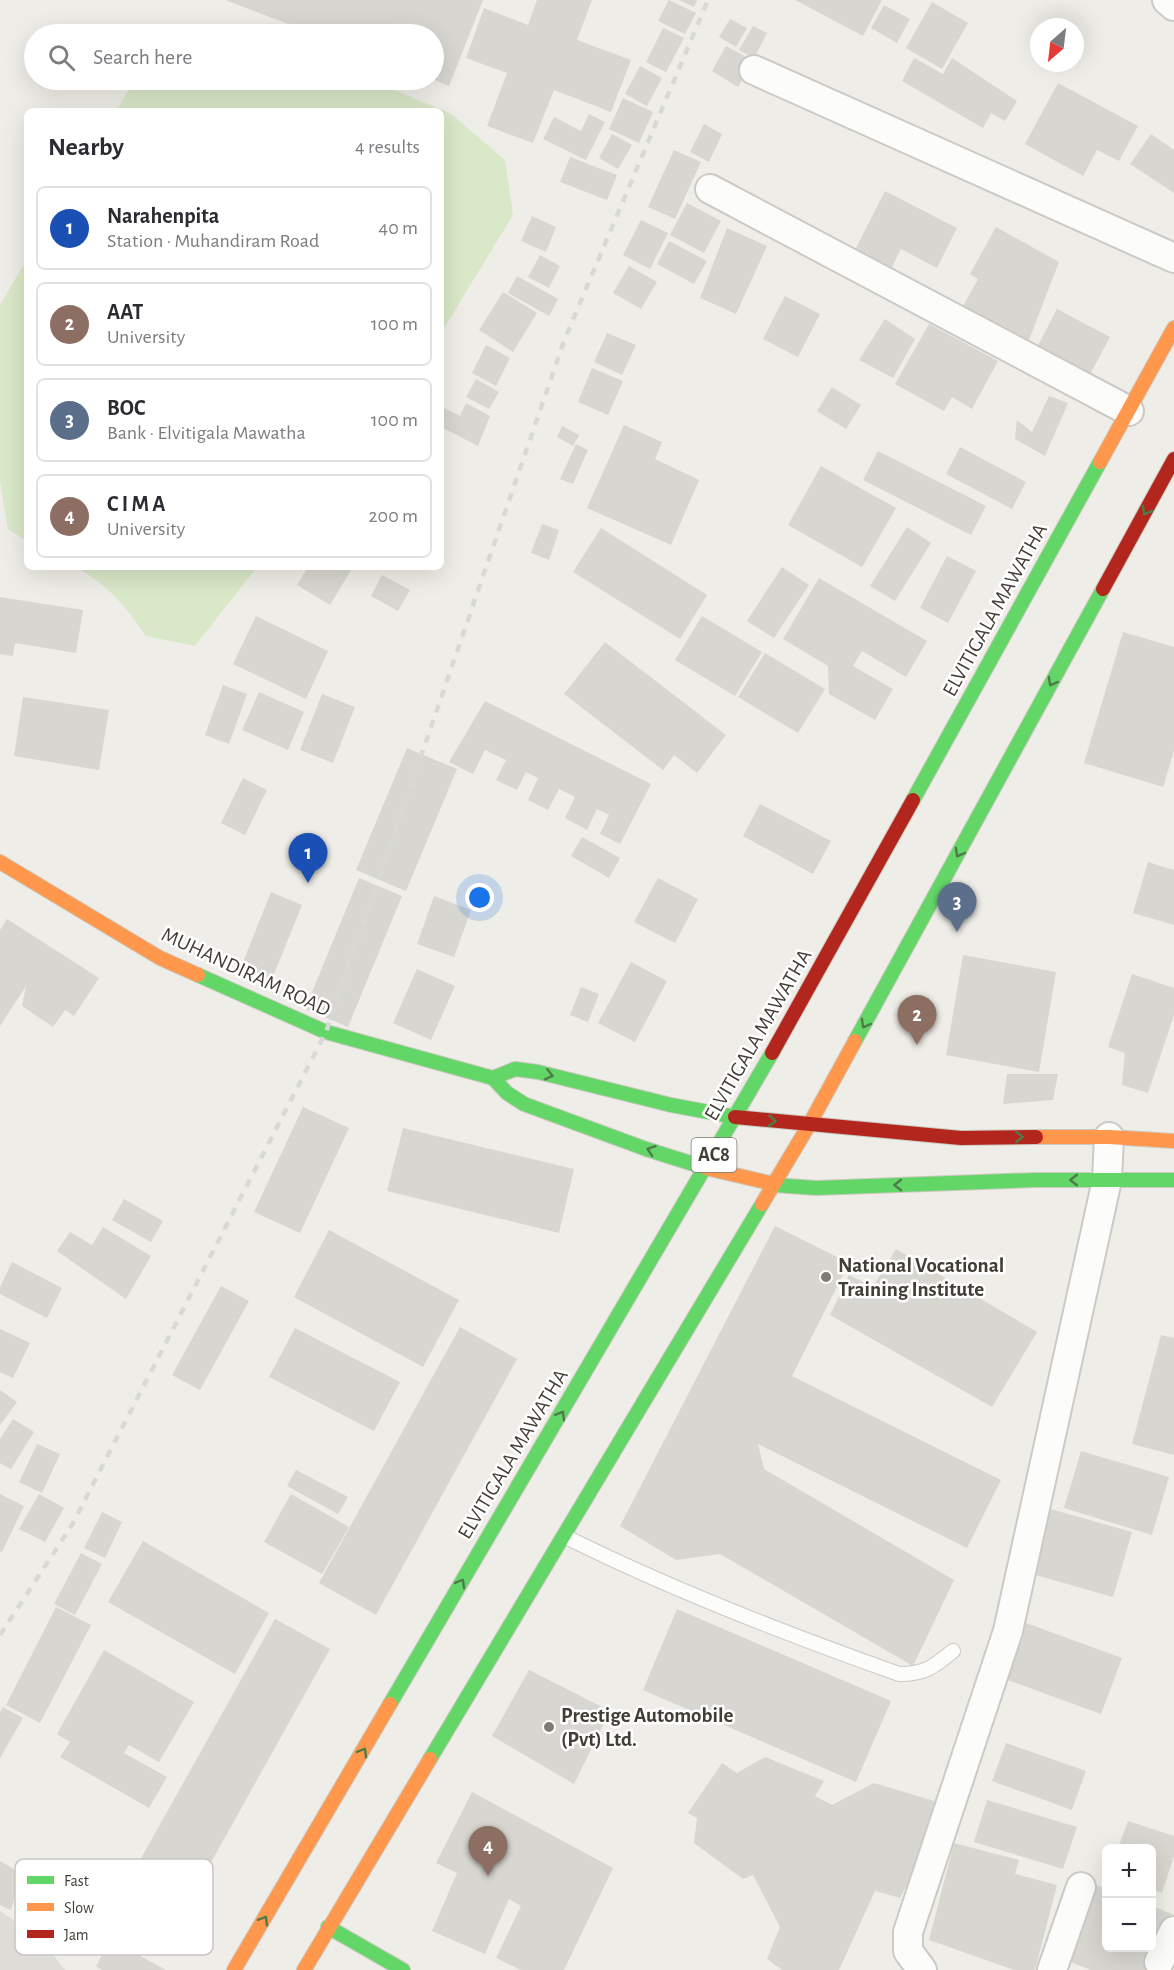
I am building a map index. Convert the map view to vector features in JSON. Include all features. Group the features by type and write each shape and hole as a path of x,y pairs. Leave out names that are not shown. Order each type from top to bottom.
{"main road":[{"name":"ELVITIGALA MAWATHA","path":"234,1970 801,1003 1174,328"},
{"path":"304,1970 809,1125 1174,459"},
{"name":"MUHANDIRAM ROAD","path":"0,862 160,957 326,1032 493,1078 507,1093 524,1104 646,1149 706,1168 774,1184 816,1188 1035,1180 1174,1180"},
{"path":"493,1078 515,1069 538,1072 671,1105 735,1117 809,1125 961,1138 1109,1137 1174,1141"},
{"path":"328,1927 403,1970"}],"street":[{"path":"1167,0 1174,6"},
{"path":"754,70 1174,258"},
{"path":"710,189 1129,411"},
{"path":"922,1970 908,1951 908,1932 1008,1631 1107,1180 1109,1137"},
{"path":"1052,1970 1081,1887"},
{"path":"1159,1962 1174,1931"}],"lane":[{"path":"564,1536 722,1606 899,1674 929,1670 953,1651"}],"green space":[{"path":"129,90 394,90 438,108 118,108"},
{"path":"444,111 450,113 505,160 513,215 444,328"},
{"path":"24,264 24,539 8,529 0,481 0,305"},
{"path":"80,570 255,570 195,646 146,636 115,597"}],"shaded area":[{"path":"0,1911 15,1921 15,1955 53,1955 65,1970 0,1970"}],"building":[{"path":"225,0 483,0 449,86 444,84 444,24 289,24"},
{"path":"537,0 592,0 577,40 631,60 611,112 554,90 533,143 487,126 507,73 466,58 484,8 528,25"},
{"path":"669,0 696,13 685,34 658,21"},
{"path":"679,0 697,0 694,7"},
{"path":"795,0 882,0 863,36"},
{"path":"932,2 968,23 942,69 906,48"},
{"path":"884,5 910,19 897,43 871,28"},
{"path":"730,19 747,28 736,47 719,37"},
{"path":"753,26 767,33 754,58 739,50"},
{"path":"663,28 684,38 666,72 646,62"},
{"path":"726,46 753,61 738,87 712,71"},
{"path":"914,58 943,74 952,58 1017,101 1005,121 991,113 983,128 902,81"},
{"path":"640,66 662,78 647,106 625,94"},
{"path":"1058,83 1138,126 1119,161 1097,150 1083,176 1025,144"},
{"path":"623,98 653,112 639,143 609,129"},
{"path":"589,114 605,122 586,160 543,139 554,117 581,131"},
{"path":"704,124 722,134 709,162 690,152"},
{"path":"612,134 632,145 618,169 599,158"},
{"path":"1151,134 1174,150 1174,193 1130,164"},
{"path":"674,150 701,162 675,219 648,207"},
{"path":"570,157 617,175 607,200 560,182"},
{"path":"885,191 957,228 937,268 901,249 890,271 854,252"},
{"path":"687,203 721,221 704,253 670,235"},
{"path":"532,216 556,227 546,252 521,241"},
{"path":"641,220 668,233 650,269 623,255"},
{"path":"996,227 1059,262 1027,345 962,308 978,279 970,274"},
{"path":"727,228 767,246 736,314 700,298"},
{"path":"669,241 707,261 694,284 657,264"},
{"path":"540,255 560,266 549,288 528,277"},
{"path":"629,266 657,282 641,309 613,293"},
{"path":"517,276 558,299 549,316 508,293"},
{"path":"503,292 537,313 513,352 479,330"},
{"path":"785,296 820,314 798,357 763,339"},
{"path":"1057,309 1110,337 1088,378 1035,351"},
{"path":"885,319 915,339 893,378 859,360"},
{"path":"929,324 998,361 972,409 952,397 944,411 895,384"},
{"path":"607,333 636,345 622,375 594,362"},
{"path":"486,345 510,358 496,386 472,373"},
{"path":"592,368 623,381 608,415 578,402"},
{"path":"476,379 499,392 489,409 466,397"},
{"path":"832,387 861,405 846,429 817,411"},
{"path":"1049,396 1068,403 1045,456 1015,439 1017,420 1032,432"},
{"path":"466,403 490,416 478,446 444,429 444,408 460,416"},
{"path":"624,425 662,442 655,459 699,480 671,545 587,508"},
{"path":"562,426 579,435 573,446 557,437"},
{"path":"576,444 588,450 573,484 560,479"},
{"path":"960,447 1026,482 1012,509 946,474"},
{"path":"878,451 986,506 971,535 863,480"},
{"path":"821,466 896,508 862,567 788,525"},
{"path":"542,524 559,530 549,560 531,553"},
{"path":"907,527 931,543 895,601 870,586"},
{"path":"601,528 707,595 680,639 573,572"},
{"path":"947,556 976,571 948,623 920,608"},
{"path":"782,567 809,585 774,638 747,621"},
{"path":"306,570 351,570 330,605 297,585"},
{"path":"382,575 410,590 398,611 371,596"},
{"path":"819,578 927,641 906,677 862,651 853,666 893,689 875,720 829,694 828,666 783,639"},
{"path":"0,597 83,610 76,653 15,643 13,656 0,654"},
{"path":"256,616 328,651 306,699 233,664"},
{"path":"702,616 762,652 735,696 675,660"},
{"path":"1123,632 1174,647 1174,751 1163,787 1084,763"},
{"path":"605,642 726,735 697,773 674,755 663,770 564,694"},
{"path":"765,653 825,689 798,733 738,697"},
{"path":"223,685 247,694 229,744 205,735"},
{"path":"259,692 304,712 288,750 242,730"},
{"path":"322,694 355,707 333,763 300,750"},
{"path":"23,697 109,710 99,770 14,756"},
{"path":"485,701 651,784 620,844 600,834 609,815 597,809 587,830 565,818 575,797 559,789 548,810 528,800 538,778 526,772 517,790 496,780 506,760 485,750 473,774 449,762"},
{"path":"407,748 457,769 406,891 356,870"},
{"path":"243,778 267,790 245,835 221,823"},
{"path":"760,804 831,841 813,874 743,836"},
{"path":"582,837 620,858 609,878 571,856"},
{"path":"1148,862 1174,870 1174,925 1133,913"},
{"path":"359,878 402,896 348,1027 305,1009"},
{"path":"658,878 698,899 675,943 634,922"},
{"path":"271,892 302,905 272,979 241,967"},
{"path":"434,896 471,910 454,957 417,944"},
{"path":"7,919 99,978 74,1016 65,1010 53,1027 22,1006 26,986 0,1026 0,930"},
{"path":"963,955 1056,972 1039,1072 946,1055"},
{"path":"631,962 667,981 635,1042 598,1023"},
{"path":"417,969 455,986 431,1040 393,1023"},
{"path":"1132,974 1174,988 1174,1015 1148,1093 1122,1085 1125,1053 1108,1047"},
{"path":"581,987 599,994 588,1022 570,1015"},
{"path":"1007,1074 1058,1074 1053,1100 1003,1104"},
{"path":"303,1107 349,1128 300,1233 254,1212"},
{"path":"403,1128 574,1169 559,1233 387,1191"},
{"path":"124,1199 163,1221 151,1242 112,1220"},
{"path":"775,1226 849,1263 792,1376 1001,1480 967,1548 758,1444 764,1469 954,1580 913,1666 720,1554 676,1560 620,1526"},
{"path":"103,1227 151,1256 126,1299 57,1251 70,1232 92,1245"},
{"path":"329,1230 459,1300 423,1367 294,1297"},
{"path":"896,1249 1037,1332 992,1407 830,1315 849,1275 873,1287"},
{"path":"12,1262 62,1288 47,1318 0,1294 0,1287"},
{"path":"221,1286 249,1301 200,1390 172,1375"},
{"path":"460,1327 517,1359 376,1615 319,1583"},
{"path":"295,1328 400,1382 374,1431 269,1377"},
{"path":"0,1329 30,1343 13,1378 0,1372"},
{"path":"1161,1335 1174,1338 1174,1455 1132,1444"},
{"path":"0,1390 17,1402 0,1425"},
{"path":"13,1419 34,1432 11,1469 0,1463 0,1439"},
{"path":"37,1444 60,1454 42,1493 19,1482"},
{"path":"1081,1451 1169,1477 1152,1535 1064,1508"},
{"path":"296,1470 348,1497 338,1514 287,1486"},
{"path":"0,1494 24,1506 2,1552 0,1551"},
{"path":"39,1494 64,1508 45,1542 19,1529"},
{"path":"291,1494 349,1527 322,1574 264,1542"},
{"path":"1047,1508 1132,1532 1113,1597 1029,1573"},
{"path":"102,1512 122,1522 105,1558 84,1548"},
{"path":"143,1541 269,1613 235,1674 108,1602"},
{"path":"81,1553 102,1564 75,1615 54,1604"},
{"path":"56,1607 91,1625 40,1723 6,1705"},
{"path":"677,1609 891,1701 856,1782 643,1690"},
{"path":"275,1619 330,1649 213,1859 141,1859"},
{"path":"1026,1623 1122,1658 1101,1714 1005,1679"},
{"path":"104,1650 194,1702 159,1762 129,1745 124,1753 167,1777 149,1808 60,1757 70,1742 57,1734"},
{"path":"529,1670 610,1711 574,1784 492,1736"},
{"path":"3,1707 23,1718 0,1758 0,1712"},
{"path":"1006,1743 1086,1771 1072,1810 992,1781"},
{"path":"765,1757 824,1781 815,1796 832,1805 874,1783 948,1805 900,1898 875,1891 839,1970 782,1970 767,1959 780,1927 753,1875 743,1879 694,1843 697,1818 688,1813 722,1763 737,1773"},
{"path":"472,1792 613,1868 564,1970 521,1970 496,1958 521,1906 509,1899 485,1954 432,1931 457,1873 436,1863"},
{"path":"987,1800 1077,1827 1063,1869 974,1842"},
{"path":"1128,1821 1174,1836 1174,1856 1162,1893 1156,1891 1156,1844 1119,1844"},
{"path":"954,1843 1019,1860 1015,1874 1057,1885 1035,1970 1014,1970 929,1940"},
{"path":"0,1861 15,1870 15,1895 11,1910 0,1905"},
{"path":"1094,1884 1102,1887 1102,1952 1156,1952 1156,1908 1172,1914 1150,1970 1091,1970 1065,1960"},
{"path":"102,1955 138,1955 166,1970 102,1970 96,1966"}],"railway":[{"path":"0,1635 72,1525 326,1032 564,341 708,0"}],"traffic: fast":[{"path":"913,800 1100,462"},
{"path":"855,1041 1103,589"},
{"path":"198,975 326,1032 493,1078 507,1093 524,1104 646,1149 706,1168"},
{"path":"390,1704 772,1053"},
{"path":"493,1078 515,1069 538,1072 671,1105 735,1117"},
{"path":"774,1185 816,1188 1035,1180 1174,1180"},
{"path":"430,1759 762,1204"},
{"path":"328,1927 403,1970"}],"traffic: slow":[{"path":"1100,462 1174,328"},
{"path":"0,862 160,958 198,975"},
{"path":"762,1204 855,1041"},
{"path":"1036,1137 1109,1137 1174,1141"},
{"path":"706,1168 774,1184"},
{"path":"234,1970 390,1704"},
{"path":"304,1970 430,1759"}],"traffic: jam":[{"path":"1103,589 1174,459"},
{"path":"772,1053 913,800"},
{"path":"735,1117 961,1138 1036,1137"}],"place":[{"name":"Narahenpita","path":"308,883"},
{"name":"BOC","path":"957,932"},
{"name":"AAT","path":"917,1045"},
{"name":"National Vocational Training Institute","path":"826,1277"},
{"name":"Prestige Automobile (Pvt) Ltd.","path":"549,1727"},
{"name":"C I M A","path":"488,1876"}]}
